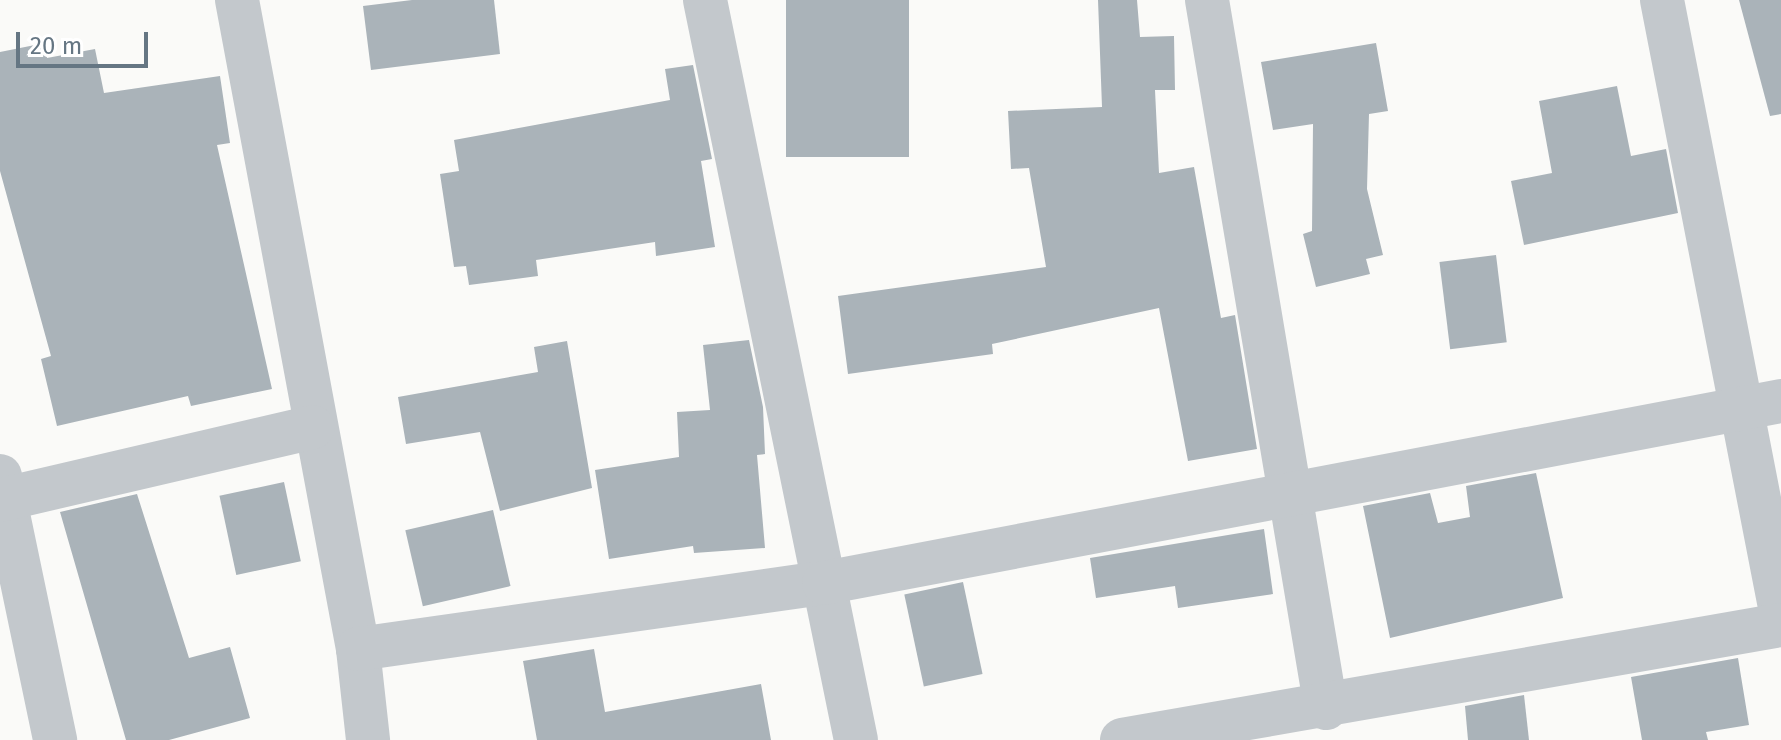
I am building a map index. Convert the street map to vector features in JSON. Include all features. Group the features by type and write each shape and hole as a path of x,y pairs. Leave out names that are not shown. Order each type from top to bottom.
{"street":[{"path":"237,0 313,427 358,649 368,740"},
{"path":"705,0 856,740"},
{"path":"1207,0 1286,492 1326,708"},
{"path":"1662,0 1762,404 1781,612"},
{"path":"358,649 824,583 1286,492 1762,404"},
{"path":"55,740 2,492 313,427"},
{"path":"1122,740 1326,708 1781,625"}],"building":[{"path":"412,0 494,0 500,54 371,70 363,6"},
{"path":"786,0 909,0 909,157 786,157"},
{"path":"1098,0 1137,0 1140,37 1174,36 1175,90 1155,90 1159,173 1194,167 1221,318 1235,315 1257,449 1188,461 1159,308 992,344 993,354 848,374 838,296 1046,267 1029,168 1011,169 1008,111 1102,107"},
{"path":"1739,0 1781,0 1781,114 1770,116"},
{"path":"45,43 47,58 95,49 104,93 220,76 230,143 217,145 272,389 191,406 188,396 57,426 41,359 51,356 0,171 0,52"},
{"path":"1376,43 1388,111 1369,114 1367,189 1383,255 1366,259 1370,274 1316,287 1303,234 1312,231 1313,124 1273,130 1261,62"},
{"path":"693,65 712,159 701,161 715,247 656,256 655,242 536,260 538,276 469,285 466,266 454,267 440,174 459,171 454,140 670,100 665,69"},
{"path":"1617,86 1631,156 1666,149 1678,213 1524,245 1511,181 1552,173 1539,101"},
{"path":"1496,255 1507,342 1450,349 1439,262"},
{"path":"749,340 763,407 765,454 757,455 765,548 694,553 693,546 609,559 595,470 679,457 677,412 710,410 703,345"},
{"path":"567,341 592,488 500,511 480,432 406,444 398,397 538,372 534,347"},
{"path":"1536,473 1563,598 1390,638 1363,506 1430,493 1438,523 1470,517 1466,486"},
{"path":"284,482 301,561 236,575 219,496"},
{"path":"137,494 189,658 230,647 250,718 169,740 126,740 60,512"},
{"path":"493,510 511,586 423,606 405,530"},
{"path":"1264,529 1273,594 1178,608 1175,586 1096,598 1090,558"},
{"path":"963,582 983,674 924,686 904,594"},
{"path":"594,649 605,712 761,684 771,740 537,740 523,661"},
{"path":"1738,658 1749,725 1706,732 1708,740 1642,740 1631,677"},
{"path":"1524,695 1529,740 1468,740 1465,706"}]}
